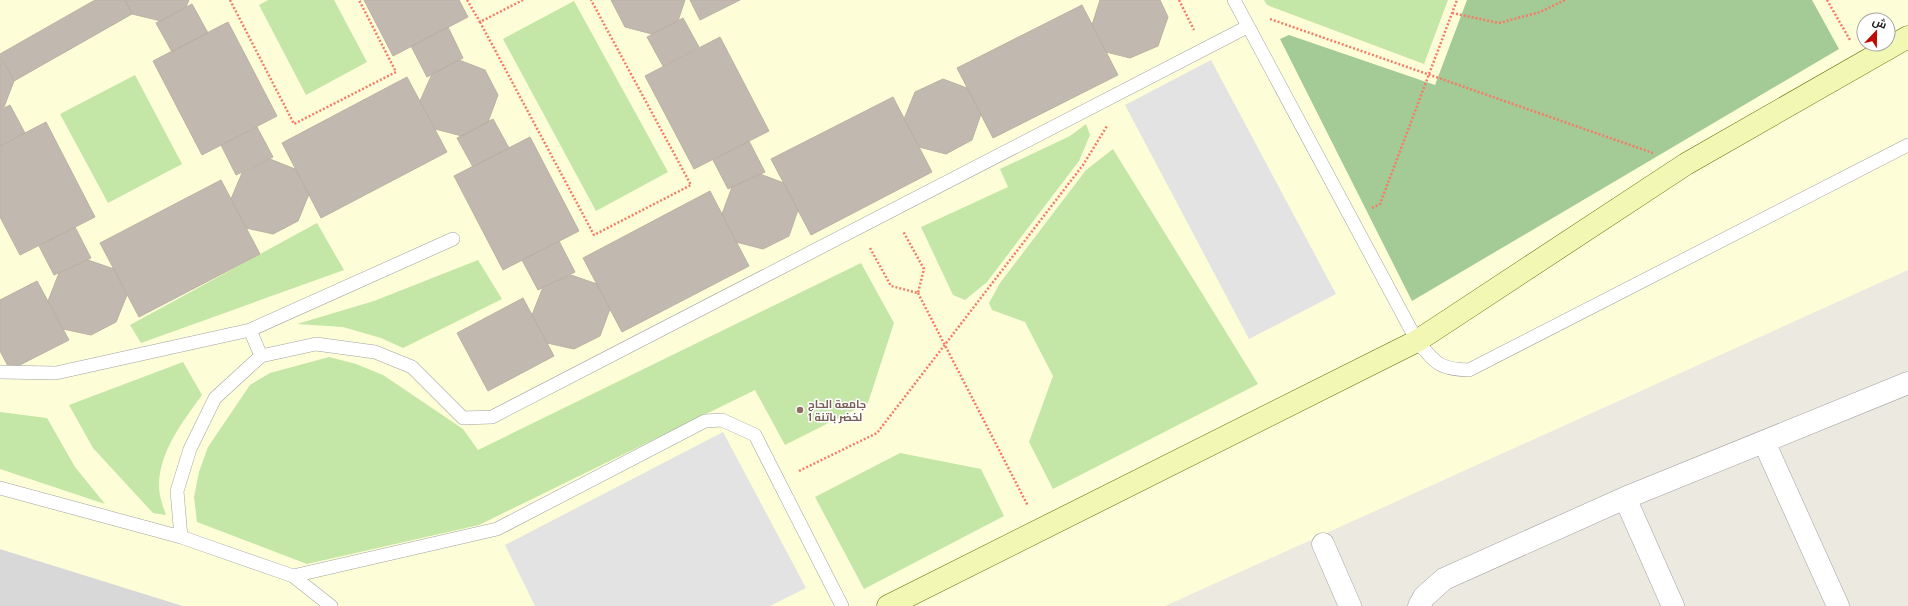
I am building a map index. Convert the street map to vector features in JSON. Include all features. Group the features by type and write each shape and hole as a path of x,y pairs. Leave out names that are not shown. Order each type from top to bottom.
{"street":[{"path":"888,606 1417,341 1686,164 1908,37"},
{"path":"1419,606 1424,597 1444,579 1625,498 1908,383"},
{"path":"1764,442 1838,606"},
{"path":"1625,498 1673,606"},
{"path":"1323,544 1350,606"}],"lane":[{"path":"1234,0 1417,341 1434,362 1449,369 1468,370 1908,145"},
{"path":"181,537 177,491 190,450 215,398 261,356 316,344 375,352 412,367 463,418 492,417 1248,27"},
{"path":"0,372 56,373 250,330 453,239"},
{"path":"250,330 261,356"},
{"path":"293,576 497,529 705,421 722,420 755,435 842,606"},
{"path":"0,488 181,537 293,576 331,606"}],"path":[{"path":"230,0 294,124 396,72 359,0"},
{"path":"467,0 594,235 691,185 591,0"},
{"path":"480,22 524,0"},
{"path":"1179,0 1204,50"},
{"path":"1352,219 1380,204 1430,75 1457,0"},
{"path":"1452,13 1499,23 1540,12 1565,0"},
{"path":"1827,0 1863,63"},
{"path":"1248,27 1270,19 1686,164"},
{"path":"778,482 877,433 1083,165 1130,88"},
{"path":"892,211 924,269 918,294 1030,510"},
{"path":"858,228 891,286 918,294"}],"shaded area":[{"name":"جامعة الحاج لخضر باتنة 1","path":"0,0 1908,0 1908,270 1165,606 183,606 0,549"},
{"path":"1467,0 1812,0 1839,49 1412,301 1280,39 1289,35 1435,85"},
{"path":"1211,60 1336,294 1249,339 1125,105"},
{"path":"723,432 806,588 770,606 535,606 505,545"},
{"path":"0,549 183,606 0,606"}],"green space":[{"path":"268,0 334,0 367,62 306,95 259,5"},
{"path":"1264,0 1448,0 1424,64 1267,5"},
{"path":"574,1 668,172 596,211 503,39"},
{"path":"135,75 182,164 108,203 60,114"},
{"path":"1086,124 1090,135 1079,161 987,282 965,300 953,295 921,227 1008,187 1000,169 1070,136"},
{"path":"1113,149 1258,384 1053,489 1029,442 1053,376 1025,322 992,310 989,303 1000,283 1086,170"},
{"path":"317,223 344,270 141,343 130,325"},
{"path":"478,260 502,299 403,348 381,338 343,327 297,324 374,301"},
{"path":"861,263 894,323 868,403 785,445 755,390 479,525 307,564 197,522 194,497 199,472 208,447 250,385 270,373 329,357 356,364 383,375 463,429 478,450"},
{"path":"183,362 202,395 180,426 163,461 160,473 159,490 166,515 153,513 93,448 69,405"},
{"path":"0,412 47,418 75,467 105,504 0,469"},
{"path":"900,453 981,469 1004,516 864,589 815,497"}],"building":[{"path":"95,0 125,0 132,14 14,81 0,54"},
{"path":"125,0 189,0 186,7 161,21 132,14"},
{"path":"364,0 459,0 468,17 393,56"},
{"path":"611,0 685,0 678,21 652,34 625,27"},
{"path":"690,0 740,0 700,20"},
{"path":"1100,0 1160,0 1168,17 1158,46 1130,58 1106,52 1092,25"},
{"path":"192,4 208,33 172,52 156,23"},
{"path":"1082,5 1118,75 993,138 957,68"},
{"path":"683,18 699,47 663,66 647,37"},
{"path":"228,22 277,116 202,155 153,61"},
{"path":"448,27 463,58 427,77 411,46"},
{"path":"720,37 769,131 694,169 645,76"},
{"path":"0,56 14,81 4,107 0,109"},
{"path":"459,60 485,70 498,95 488,122 462,136 435,129 420,101 432,74"},
{"path":"407,77 447,152 321,218 282,143"},
{"path":"943,79 967,88 981,114 972,140 946,154 919,147 904,119 915,92"},
{"path":"893,97 932,172 811,235 771,159"},
{"path":"10,105 25,133 0,146 0,110"},
{"path":"493,119 509,148 473,167 457,138"},
{"path":"46,122 95,217 20,255 0,217 0,146"},
{"path":"257,127 273,157 236,175 221,145"},
{"path":"530,137 579,231 503,270 454,176"},
{"path":"749,141 765,172 728,189 713,160"},
{"path":"270,159 295,169 309,194 298,221 273,234 246,228 231,199 242,173"},
{"path":"760,174 784,183 798,210 789,236 763,249 736,242 722,214 732,187"},
{"path":"221,180 260,254 139,317 100,243"},
{"path":"710,191 749,266 622,332 583,258"},
{"path":"75,227 91,258 54,275 39,246"},
{"path":"559,241 575,272 538,290 522,260"},
{"path":"88,260 114,269 127,295 116,322 91,335 63,329 48,301 59,273"},
{"path":"571,275 597,284 610,309 600,336 574,349 547,343 532,315 543,287"},
{"path":"37,281 69,340 10,370 0,351 0,300"},
{"path":"523,298 554,356 488,391 457,333"}],"place":[{"name":"جامعة الحاج لخضر باتنة 1","path":"800,410"}]}
